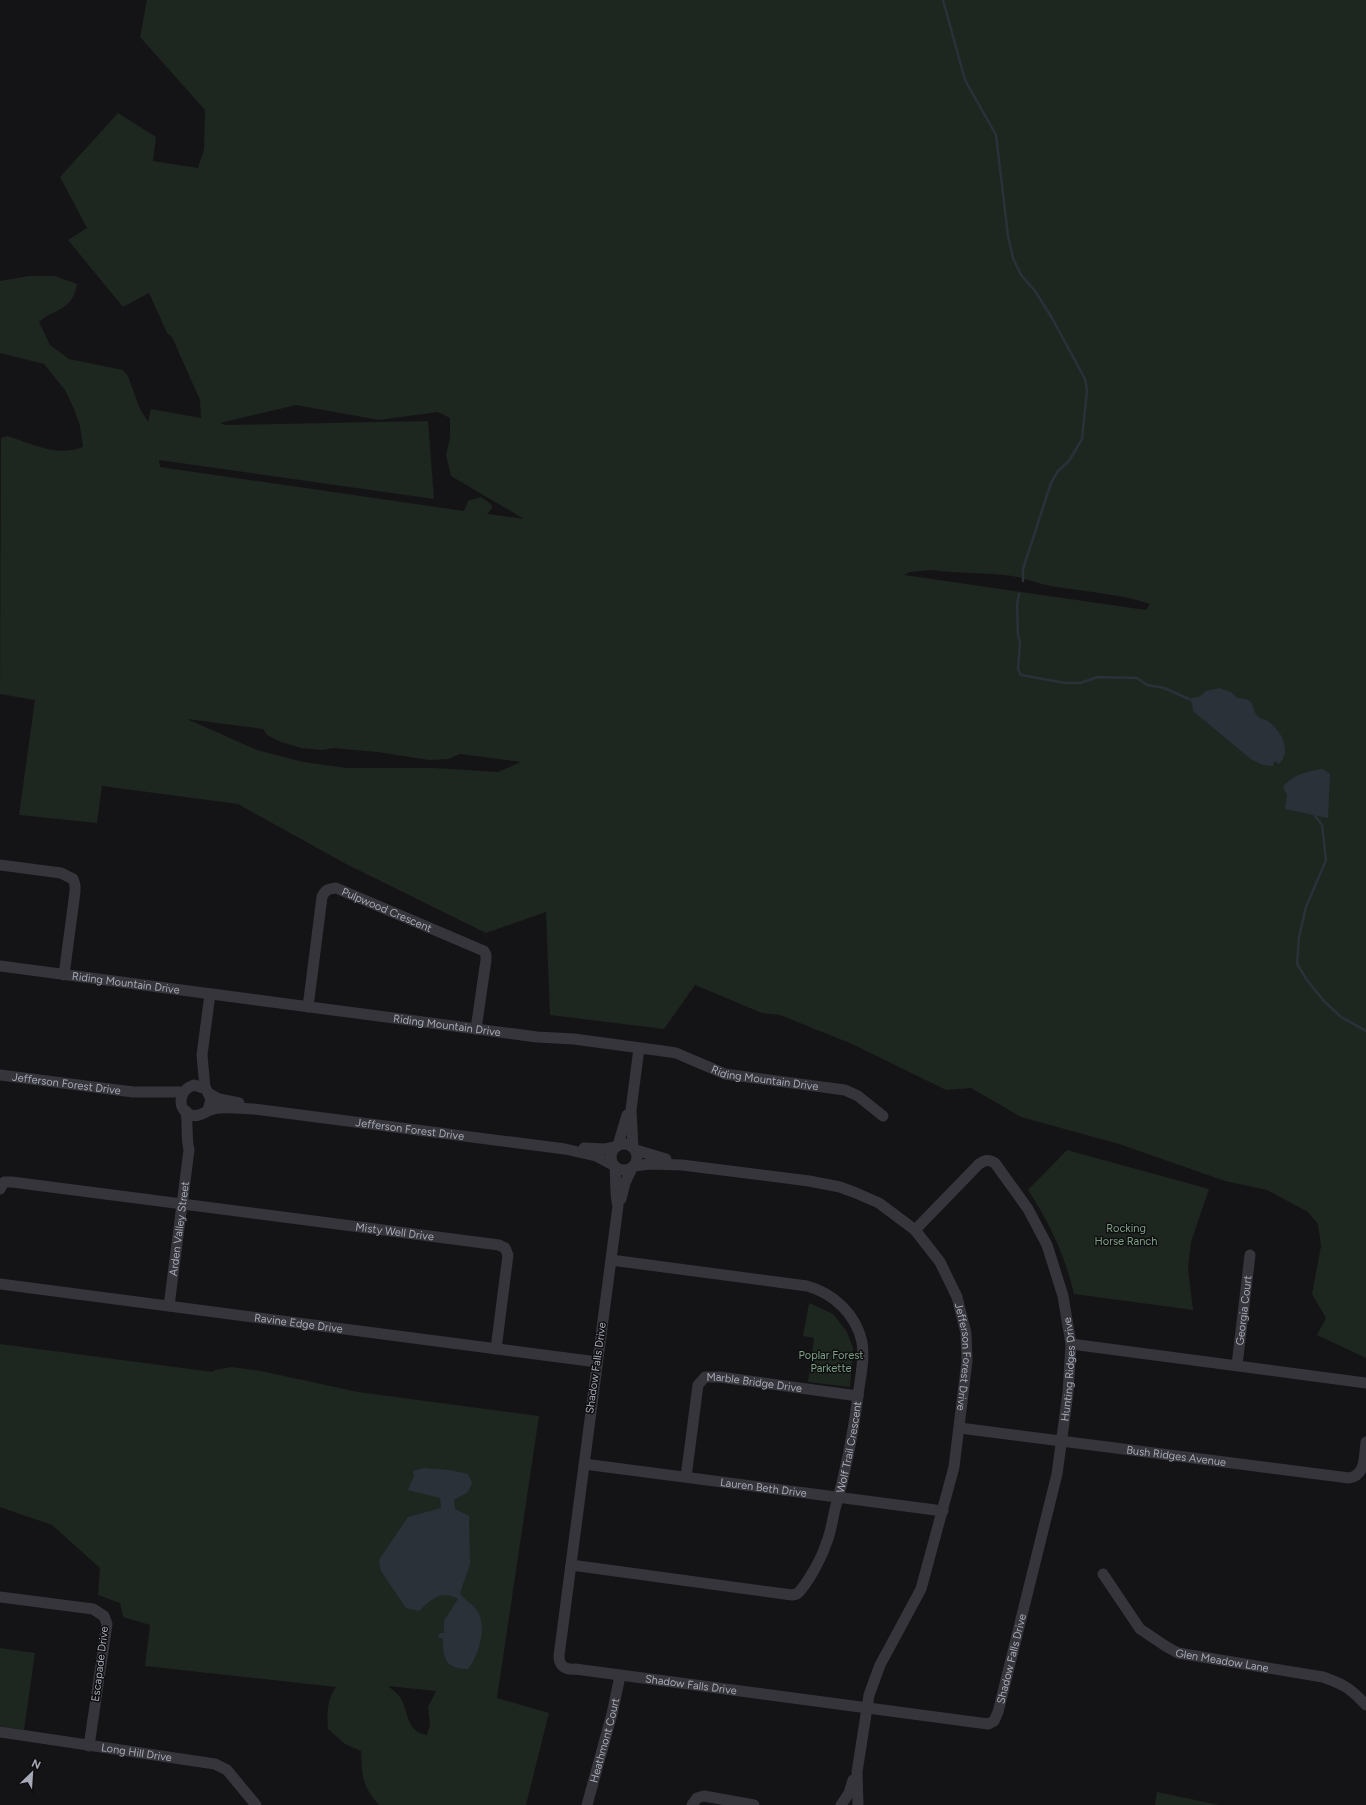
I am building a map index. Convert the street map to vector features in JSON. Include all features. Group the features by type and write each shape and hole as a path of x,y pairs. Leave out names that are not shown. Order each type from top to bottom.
{"street":[{"path":"0,865 61,873 73,879 75,892 64,975"},
{"name":"Pulpwood Crescent","path":"308,1007 322,897 324,892 329,888 336,888 484,951 486,960 476,1029"},
{"name":"Riding Mountain Drive","path":"0,966 676,1054 725,1074 845,1090 858,1096 883,1116"},
{"path":"202,1055 181,1099 184,1109 192,1115 205,1112 211,1103 207,1091 202,1055 210,994"},
{"path":"631,1110 627,1115 617,1146 611,1153 614,1166 624,1170 633,1167 638,1159 635,1149 631,1110 638,1048"},
{"name":"Jefferson Forest Drive","path":"0,1075 133,1092 169,1101 184,1109"},
{"path":"187,1089 198,1085 207,1091"},
{"name":"Jefferson Forest Drive","path":"133,1092 187,1089"},
{"name":"Jefferson Forest Drive","path":"207,1091 219,1099 254,1109"},
{"name":"Jefferson Forest Drive","path":"205,1112 218,1108 254,1109 565,1149 596,1156 614,1166"},
{"name":"Arden Valley Street","path":"184,1109 188,1125 187,1145 189,1150"},
{"name":"Arden Valley Street","path":"169,1306 189,1150 192,1145 196,1126 205,1112"},
{"path":"617,1146 626,1144 635,1149"},
{"name":"Jefferson Forest Drive","path":"565,1149 605,1149 617,1146"},
{"name":"Jefferson Forest Drive","path":"635,1149 682,1165"},
{"name":"Hunting Ridges Drive","path":"915,1230 979,1164 985,1160 995,1163 1028,1209 1047,1245 1064,1296 1071,1344 1068,1392 1062,1441"},
{"name":"Jefferson Forest Drive","path":"633,1167 650,1164 682,1165 809,1181 840,1187 879,1203 915,1230 932,1250 945,1270 957,1297 964,1321 967,1361 960,1428 954,1467 921,1589 880,1665 866,1707 857,1772 849,1793 842,1805"},
{"name":"Shadow Falls Drive","path":"614,1166 617,1180 616,1202 618,1206 559,1662 568,1670 866,1707 988,1724 994,1721 998,1712 1047,1519 1057,1474 1062,1441"},
{"name":"Shadow Falls Drive","path":"618,1206 621,1203 625,1182 633,1167"},
{"path":"0,1189 4,1182 12,1182 182,1204"},
{"name":"Misty Well Drive","path":"182,1204 499,1245 505,1248 508,1254 508,1259 496,1349"},
{"name":"Georgia Court","path":"1238,1366 1250,1255"},
{"name":"Wolf Trail Crescent","path":"571,1565 792,1595 801,1590 821,1557 827,1543 852,1446 863,1363 860,1335 848,1313 837,1301 824,1293 807,1286 611,1260"},
{"name":"Ravine Edge Drive","path":"0,1284 597,1362"},
{"path":"1071,1344 1366,1383"},
{"name":"Marble Bridge Drive","path":"686,1477 698,1385 705,1377 716,1377 858,1396"},
{"name":"Bush Ridges Avenue","path":"960,1428 1349,1478 1355,1477 1363,1469 1366,1442"},
{"name":"Lauren Beth Drive","path":"584,1464 943,1511"},
{"name":"Glen Meadow Lane","path":"1103,1574 1140,1629 1167,1648 1190,1656 1323,1677 1343,1684 1353,1691 1366,1705"},
{"name":"Escapade Drive","path":"0,1597 93,1609 104,1616 107,1624 88,1746"},
{"name":"Heathmont Court","path":"587,1805 610,1721 620,1676"},
{"name":"Long Hill Drive","path":"0,1732 215,1764 227,1770 256,1805"},
{"name":"Jefferson Forest Drive","path":"857,1772 858,1778 856,1794 858,1805"},
{"path":"692,1805 697,1798 704,1796 754,1805"},
{"path":"842,1805 851,1805"}],"green space":[{"path":"147,0 1366,0 1366,1358 1317,1335 1326,1318 1312,1294 1321,1246 1318,1224 1308,1212 1267,1190 1225,1181 1119,1144 1021,1117 971,1088 946,1090 852,1044 780,1015 762,1013 695,985 664,1029 550,1015 546,912 486,933 346,864 238,804 102,786 97,823 19,815 35,700 0,694 1,438 7,436 35,446 63,451 83,447 80,426 74,409 65,390 44,364 0,353 0,281 29,276 55,276 77,284 75,293 67,304 39,322 50,345 69,359 123,370 128,376 139,407 148,422 151,409 201,418 200,400 172,337 167,333 149,293 123,307 68,240 87,228 60,177 118,113 156,137 153,161 198,168 204,150 205,110 140,37","holes":["296,405 379,420 438,412 450,418 450,438 446,455 451,476 524,519 487,514 492,508 491,504 481,497 468,501 464,511 160,467 159,460 434,499 428,421 226,425 220,423","932,570 1012,576 1051,586 1116,596 1150,604 1146,610 904,575 910,572","187,719 263,729 267,735 281,742 301,748 323,750 333,748 377,752 429,760 448,759 460,754 521,762 498,772 434,768 348,768 303,762 257,750"]},
{"name":"Rocking Horse Ranch","path":"1067,1150 1209,1189 1191,1242 1188,1268 1193,1310 1074,1294 1066,1266 1056,1240 1028,1190"},
{"name":"Poplar Forest Parkette","path":"809,1303 833,1314 847,1332 853,1348 850,1387 808,1382 814,1338 803,1336"},
{"path":"0,1344 213,1372 215,1370 231,1367 261,1371 358,1392 539,1416 497,1698 549,1713 526,1805 379,1805 369,1792 364,1780 361,1751 345,1744 328,1729 328,1706 336,1687 145,1666 150,1625 123,1617 120,1603 98,1595 100,1568 52,1525 0,1507","holes":["388,1686 436,1691 428,1707 430,1724 427,1735 415,1730 409,1720 400,1697"]},
{"path":"0,1648 35,1653 24,1730 0,1726"},
{"path":"1157,1792 1219,1805 1155,1805"}],"shaded area":[{"path":"1219,688 1231,692 1237,698 1249,700 1257,715 1276,728 1285,746 1283,758 1279,764 1274,761 1273,766 1263,765 1252,760 1193,711 1192,703 1189,699 1199,697 1206,691"},
{"path":"1323,769 1330,774 1328,818 1285,809 1287,795 1283,787 1296,776"},
{"path":"424,1468 449,1470 468,1474 472,1483 468,1492 454,1500 455,1509 469,1516 470,1564 460,1593 479,1614 482,1630 479,1648 468,1669 450,1665 445,1657 443,1639 438,1637 440,1633 444,1633 444,1621 458,1599 447,1595 437,1597 427,1603 419,1611 406,1608 381,1571 379,1560 408,1517 441,1508 440,1498 408,1490 414,1476 413,1471"}],"waterway":[{"path":"943,0 965,80 996,135 1008,236 1013,258 1021,275 1035,291 1052,318 1085,379 1087,390 1082,439 1069,461 1058,471 1051,483 1023,569 1023,581"},
{"path":"1019,594 1017,604 1018,635 1020,643 1018,669 1021,675 1065,683 1080,683 1098,677 1137,678 1147,685 1164,688 1189,699"},
{"path":"1315,816 1322,825 1326,860 1306,907 1299,937 1297,964 1307,980 1323,1000 1341,1017 1366,1031"}]}
